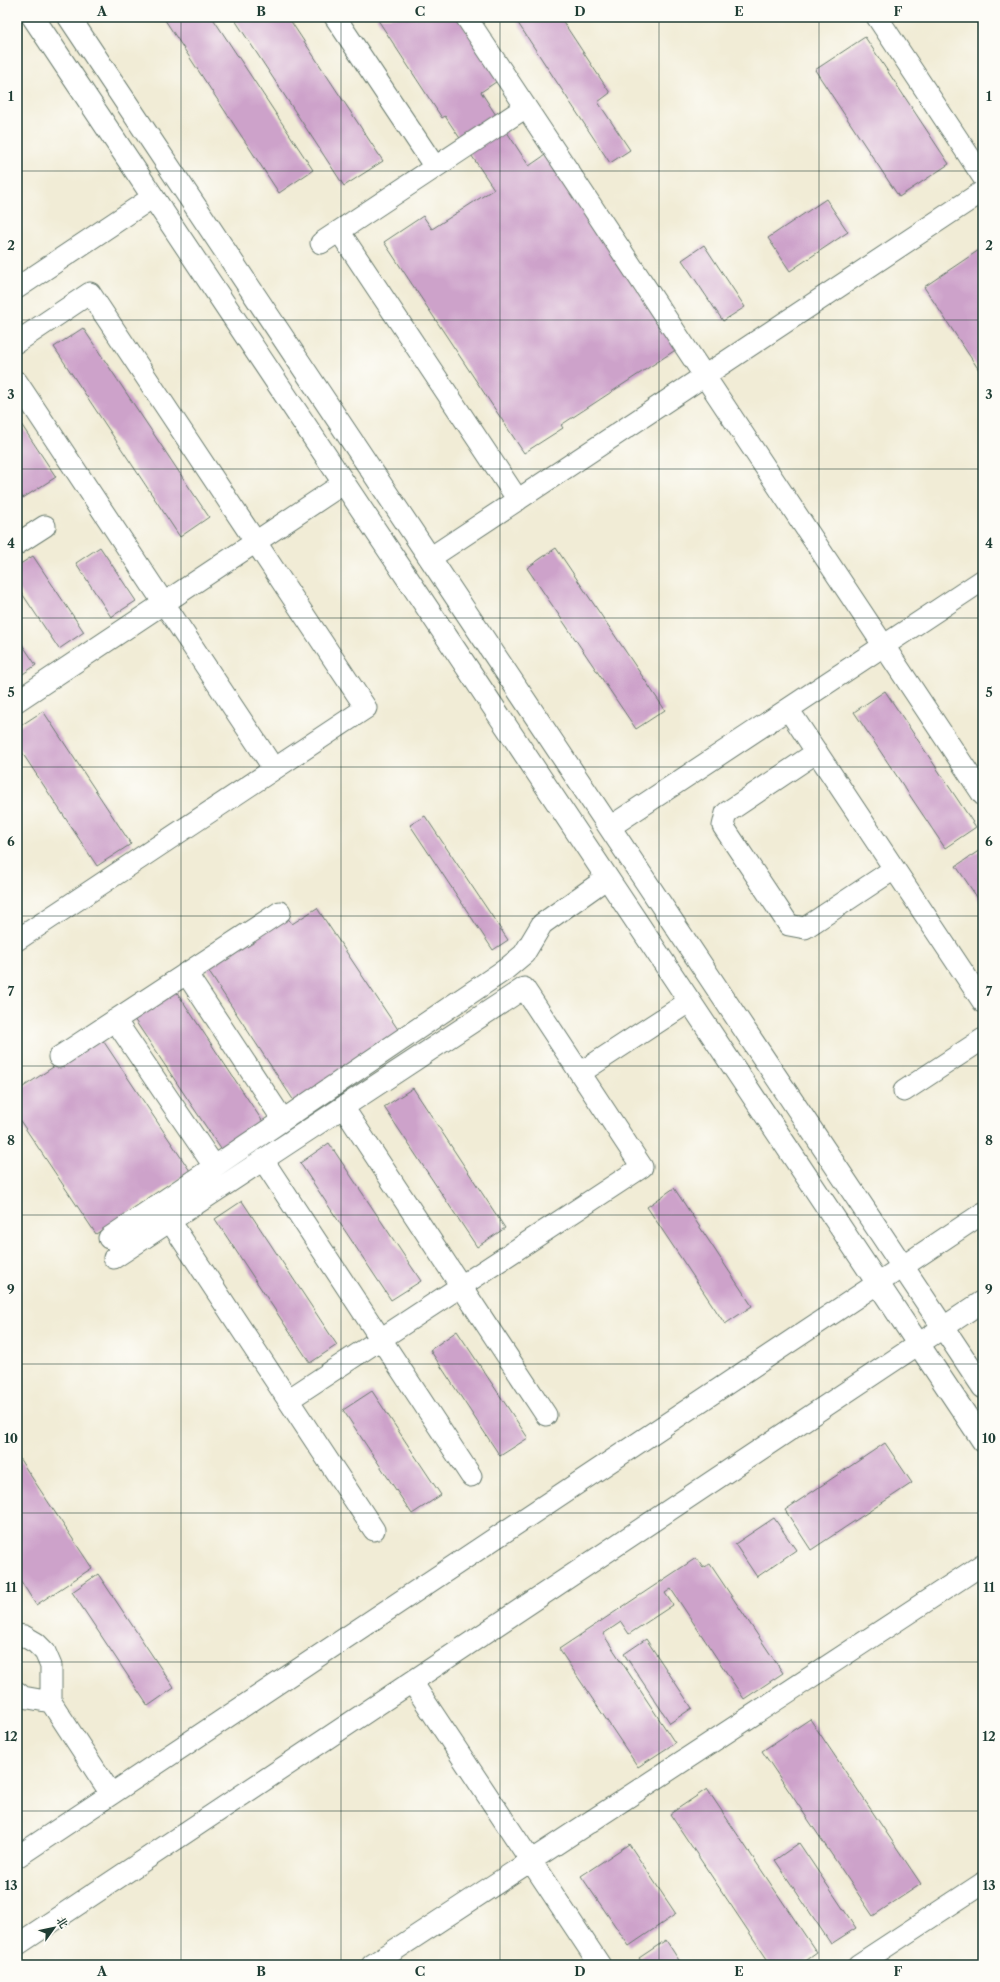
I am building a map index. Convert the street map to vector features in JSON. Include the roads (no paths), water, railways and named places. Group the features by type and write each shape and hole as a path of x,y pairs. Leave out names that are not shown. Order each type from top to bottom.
{"main road":[{"path":"33,17 983,1441"},
{"path":"69,17 983,1387"}],"street":[{"path":"335,17 435,167"},
{"path":"466,17 983,795"},
{"path":"877,17 983,177"},
{"path":"321,243 526,107"},
{"path":"430,558 983,191"},
{"path":"17,288 153,197"},
{"path":"339,231 518,500"},
{"path":"17,342 90,293 366,708 17,940"},
{"path":"17,382 274,769"},
{"path":"17,701 344,483"},
{"path":"17,544 45,526"},
{"path":"610,827 983,580"},
{"path":"788,709 983,1002"},
{"path":"817,752 726,813 723,826 789,925 805,928 894,869"},
{"path":"109,1238 506,969 524,954 542,924 608,878"},
{"path":"59,1057 280,912"},
{"path":"186,973 283,1120"},
{"path":"114,1258 524,988 642,1167 288,1400"},
{"path":"580,1073 690,1001"},
{"path":"114,1020 214,1166"},
{"path":"904,1091 983,1039"},
{"path":"343,1107 546,1415"},
{"path":"263,1160 471,1476"},
{"path":"17,1857 983,1213"},
{"path":"170,1221 374,1530"},
{"path":"17,1944 983,1301"},
{"path":"372,1965 983,1564"},
{"path":"17,1635 24,1636 36,1643 45,1652 51,1666 51,1702 111,1794"},
{"path":"412,1682 600,1965"},
{"path":"17,1692 23,1697 51,1702"},
{"path":"858,1965 983,1883"}]}
